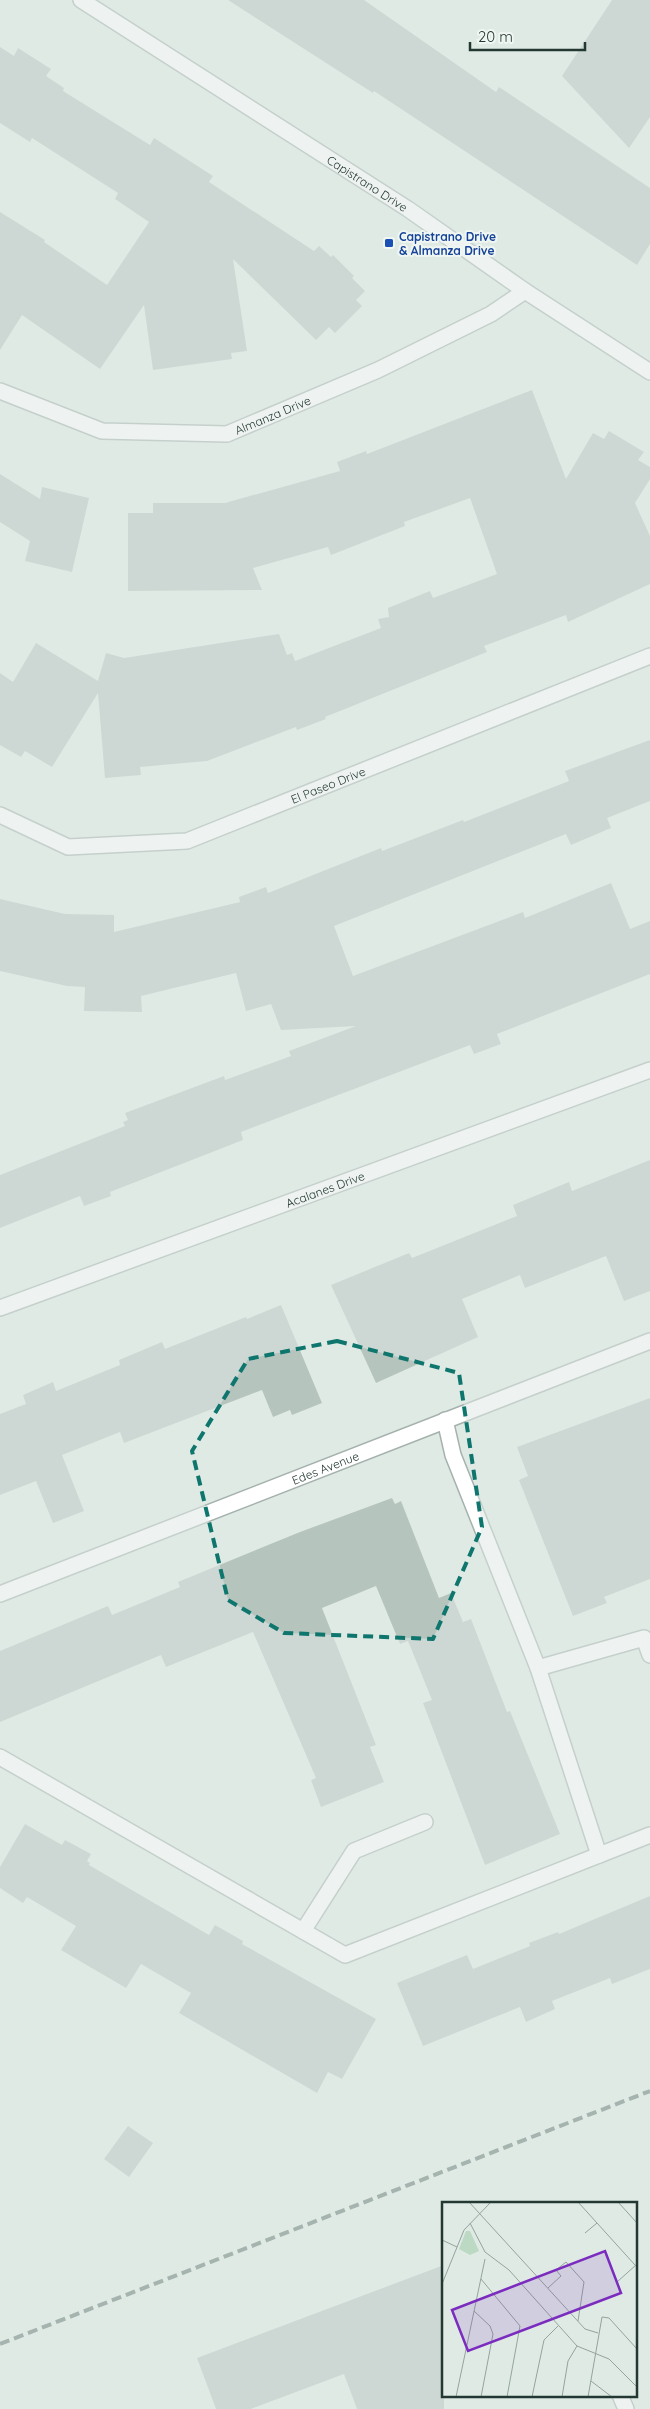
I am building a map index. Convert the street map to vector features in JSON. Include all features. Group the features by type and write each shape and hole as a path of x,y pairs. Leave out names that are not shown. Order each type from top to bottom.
{"street":[{"name":"Capistrano Drive","path":"81,0 408,209 525,291 650,372"},
{"name":"Almanza Drive","path":"0,391 102,430 227,434 378,370 491,314 525,291"},
{"name":"El Paseo Drive","path":"0,815 68,847 187,841 650,656"},
{"name":"Acalanes Drive","path":"0,1308 650,1070"},
{"name":"Edes Avenue","path":"0,1594 650,1340"},
{"path":"446,1420 453,1455 538,1668 599,1855"},
{"path":"538,1668 644,1638 650,1655"},
{"path":"0,1757 345,1956 650,1835"},
{"path":"303,1931 354,1850 425,1822"},
{"path":"620,2396 626,2409"}],"highlighted area":[{"path":"337,1341 459,1373 482,1527 433,1639 284,1633 228,1600 192,1451 248,1359"}],"building":[{"path":"228,0 364,0 496,92 499,87 650,188 650,244 637,265 374,91 373,93"},
{"path":"612,0 650,0 650,117 629,148 562,76"},
{"path":"0,47 14,56 18,48 51,69 46,76 64,88 63,91 150,145 154,138 213,176 209,182 314,251 319,246 331,257 333,255 354,276 352,278 365,291 356,300 362,306 335,333 329,327 316,340 233,259 247,351 231,353 232,359 153,370 144,305 100,369 22,315 0,350 0,212 45,240 44,242 107,285 149,222 115,199 118,193 32,138 30,142 0,123"},
{"path":"532,390 566,479 593,433 604,439 609,431 644,452 638,460 650,467 650,479 635,503 650,536 650,584 568,622 566,615 484,646 487,652 325,717 326,719 297,730 296,727 207,761 140,767 141,775 105,778 98,693 52,767 25,751 21,757 0,745 0,673 13,682 36,643 98,681 106,653 124,658 279,634 287,655 292,653 295,661 381,628 378,619 389,617 388,608 430,591 433,598 497,574 470,498 404,522 405,526 331,555 328,547 253,568 262,590 128,591 128,513 153,513 153,503 225,503 340,471 337,462 366,451 367,454"},
{"path":"0,474 40,499 42,487 89,498 72,572 25,561 30,541 0,522"},
{"path":"650,740 650,801 607,818 611,828 571,845 566,834 334,926 353,976 523,912 525,918 611,883 630,929 650,921 650,974 497,1034 501,1044 474,1054 470,1045 241,1132 243,1140 110,1192 111,1196 84,1206 80,1196 0,1228 0,1175 125,1126 123,1122 128,1120 125,1113 224,1076 225,1080 291,1056 289,1051 356,1026 281,1030 271,1004 246,1011 236,973 141,996 142,1012 84,1011 85,987 67,986 0,971 0,899 65,914 114,915 114,932 240,902 239,897 266,887 268,893 381,848 382,851 463,820 464,822 569,781 565,771"},
{"path":"650,1160 650,1291 624,1301 606,1256 525,1288 520,1275 462,1299 478,1337 376,1383 331,1285 409,1253 412,1258 517,1216 513,1205 569,1182 572,1191"},
{"path":"281,1305 322,1403 292,1415 290,1410 273,1417 262,1390 124,1443 120,1432 62,1455 84,1511 53,1523 36,1481 0,1495 0,1414 26,1404 23,1395 53,1382 56,1391 120,1365 119,1360 162,1342 165,1349"},
{"path":"650,1398 650,1579 604,1597 607,1603 573,1616 519,1480 528,1476 517,1447"},
{"path":"392,1498 395,1504 401,1501 439,1598 451,1593 463,1622 471,1619 507,1712 510,1711 560,1834 485,1865 423,1703 432,1700 408,1641 400,1644 376,1586 322,1608 376,1745 370,1747 384,1782 321,1807 311,1780 316,1778 253,1632 166,1667 161,1655 0,1722 0,1651 108,1606 112,1615 180,1587 178,1582 300,1532"},
{"path":"25,1824 62,1845 65,1840 91,1854 87,1861 90,1863 89,1865 209,1935 215,1925 243,1941 242,1944 376,2019 342,2079 328,2072 317,2093 179,2013 191,1993 141,1964 126,1988 61,1950 76,1926 27,1897 23,1903 0,1888 0,1867"},
{"path":"650,1896 650,1969 612,1984 610,1978 552,2001 555,2009 526,2022 520,2007 423,2046 397,1983 467,1955 473,1969 530,1946 529,1943 558,1932 559,1934"},
{"path":"128,2126 153,2143 129,2177 104,2159"},
{"path":"442,2266 442,2396 444,2396 444,2409 357,2409 344,2374 251,2409 216,2409 197,2358"}],"railway":[{"path":"0,2344 650,2091"}],"place":[{"name":"Capistrano Drive & Almanza Drive","path":"389,243"}]}
